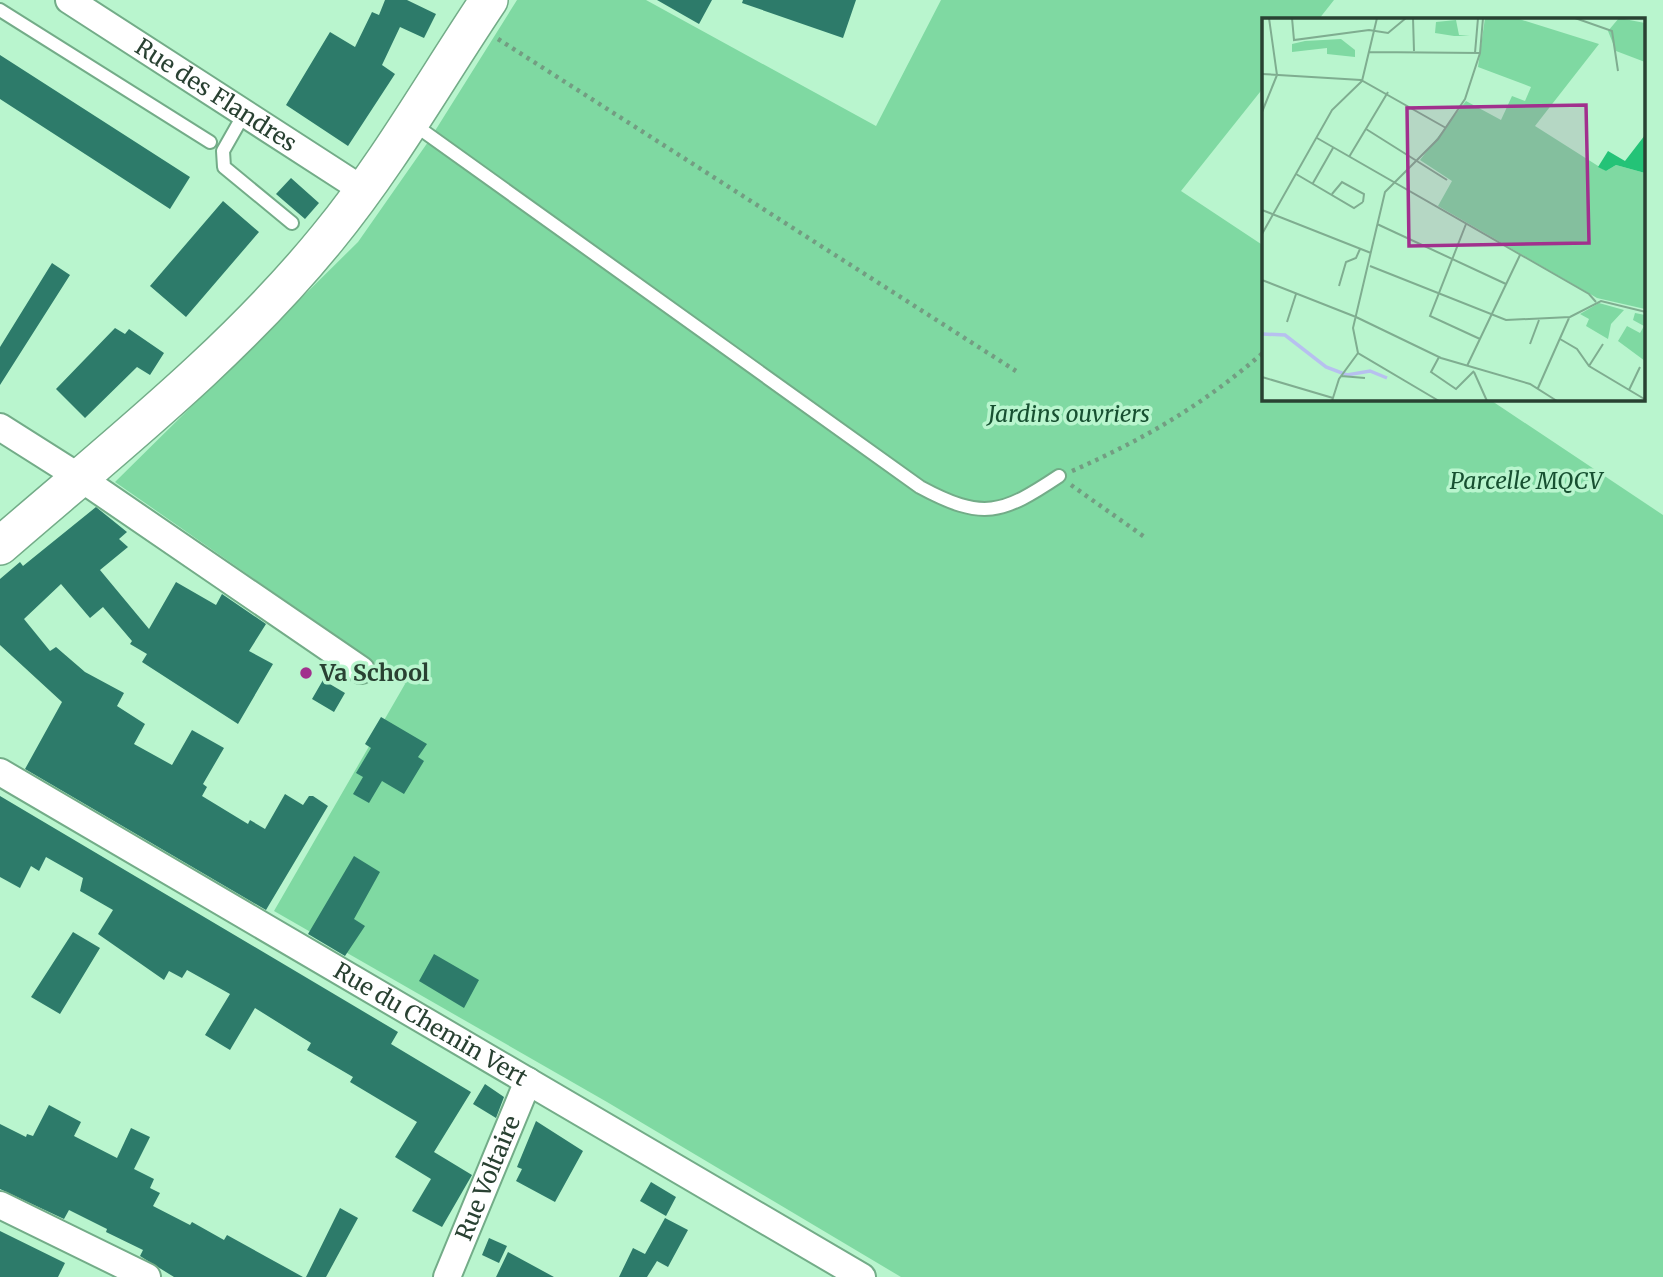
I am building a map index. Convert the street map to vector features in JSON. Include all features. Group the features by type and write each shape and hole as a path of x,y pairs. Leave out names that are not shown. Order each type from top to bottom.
{"main road":[{"path":"0,546 184,385 275,298 328,238 363,190 482,12"}],"street":[{"name":"Rue des Flandres","path":"69,0 363,190"},
{"path":"0,427 79,477 361,670"},
{"name":"Rue du Chemin Vert","path":"0,772 862,1277"},
{"name":"Rue Voltaire","path":"447,1277 528,1081"},
{"path":"0,1205 147,1277"}],"lane":[{"path":"0,9 210,142"},
{"path":"244,114 223,151 223,167 292,223"},
{"path":"409,121 920,487 964,506 996,509 1020,503 1059,477"}],"path":[{"path":"482,12 1016,371"},
{"path":"1059,477 1126,447 1192,410 1262,355"},
{"path":"1059,477 1146,538"}],"green space":[{"path":"517,0 646,0 876,126 941,0 1334,0 1320,18 1262,18 1262,90 1181,191 1262,245 1262,401 1492,401 1663,515 1663,1277 901,1277 607,1102 274,911 405,684 115,482 358,242 428,142"}],"building":[{"path":"385,0 407,0 436,14 424,38 400,27 382,65 395,74 348,146 286,105 330,32 355,47 372,12 379,15"},
{"path":"657,0 712,0 699,24"},
{"path":"743,0 856,0 843,38 742,3"},
{"path":"0,55 190,177 170,209 0,99"},
{"path":"291,178 319,203 305,219 276,194"},
{"path":"223,201 259,232 186,317 150,286"},
{"path":"52,263 70,275 0,385 0,347"},
{"path":"115,328 125,334 129,329 164,353 150,375 137,367 85,418 56,389"},
{"path":"96,507 127,532 119,539 128,547 100,570 149,629 176,582 216,605 222,594 266,624 249,651 273,664 238,724 142,662 147,654 130,644 132,641 103,607 90,618 61,584 24,619 50,651 56,647 85,672 124,693 117,706 145,724 134,744 172,765 192,730 224,748 203,784 207,787 202,796 248,824 250,820 265,829 285,794 303,805 309,796 313,796 328,806 266,910 25,769 62,702 0,645 0,579 20,562 23,566"},
{"path":"323,680 345,693 334,712 312,699"},
{"path":"381,717 427,744 418,757 424,761 404,794 382,781 369,803 353,794 363,777 356,773 371,748 365,744"},
{"path":"0,796 398,1032 391,1044 471,1092 434,1152 472,1175 442,1227 412,1211 431,1179 395,1157 417,1122 350,1082 353,1077 307,1050 311,1043 255,1008 230,1050 205,1035 230,994 187,970 182,978 169,971 164,980 98,934 113,910 80,891 83,878 46,857 39,871 31,866 20,888 0,877"},
{"path":"354,856 380,872 354,919 365,926 345,956 308,934"},
{"path":"73,932 100,948 60,1014 31,997"},
{"path":"434,954 479,980 464,1008 419,981"},
{"path":"485,1084 504,1097 496,1118 473,1104"},
{"path":"49,1105 81,1122 74,1136 117,1158 131,1128 150,1137 134,1169 154,1179 150,1188 160,1193 153,1206 190,1225 192,1222 224,1240 227,1235 303,1277 174,1277 140,1256 143,1250 106,1232 107,1229 69,1210 64,1219 0,1189 0,1124 26,1137 27,1134 33,1136"},
{"path":"536,1121 583,1151 555,1202 516,1181 522,1169 517,1167"},
{"path":"651,1182 676,1197 666,1216 640,1201"},
{"path":"340,1208 358,1218 326,1277 306,1277"},
{"path":"665,1218 688,1230 668,1267 657,1261 647,1277 619,1277 633,1248 645,1254"},
{"path":"0,1231 65,1263 58,1277 0,1277"},
{"path":"489,1238 507,1246 499,1263 482,1255"},
{"path":"508,1252 554,1277 496,1277"}],"place":[{"name":"Va School","path":"306,673"}],"park label":[{"name":"Jardins ouvriers","path":"1069,414"},
{"name":"Parcelle MQCV","path":"1526,481"}]}
